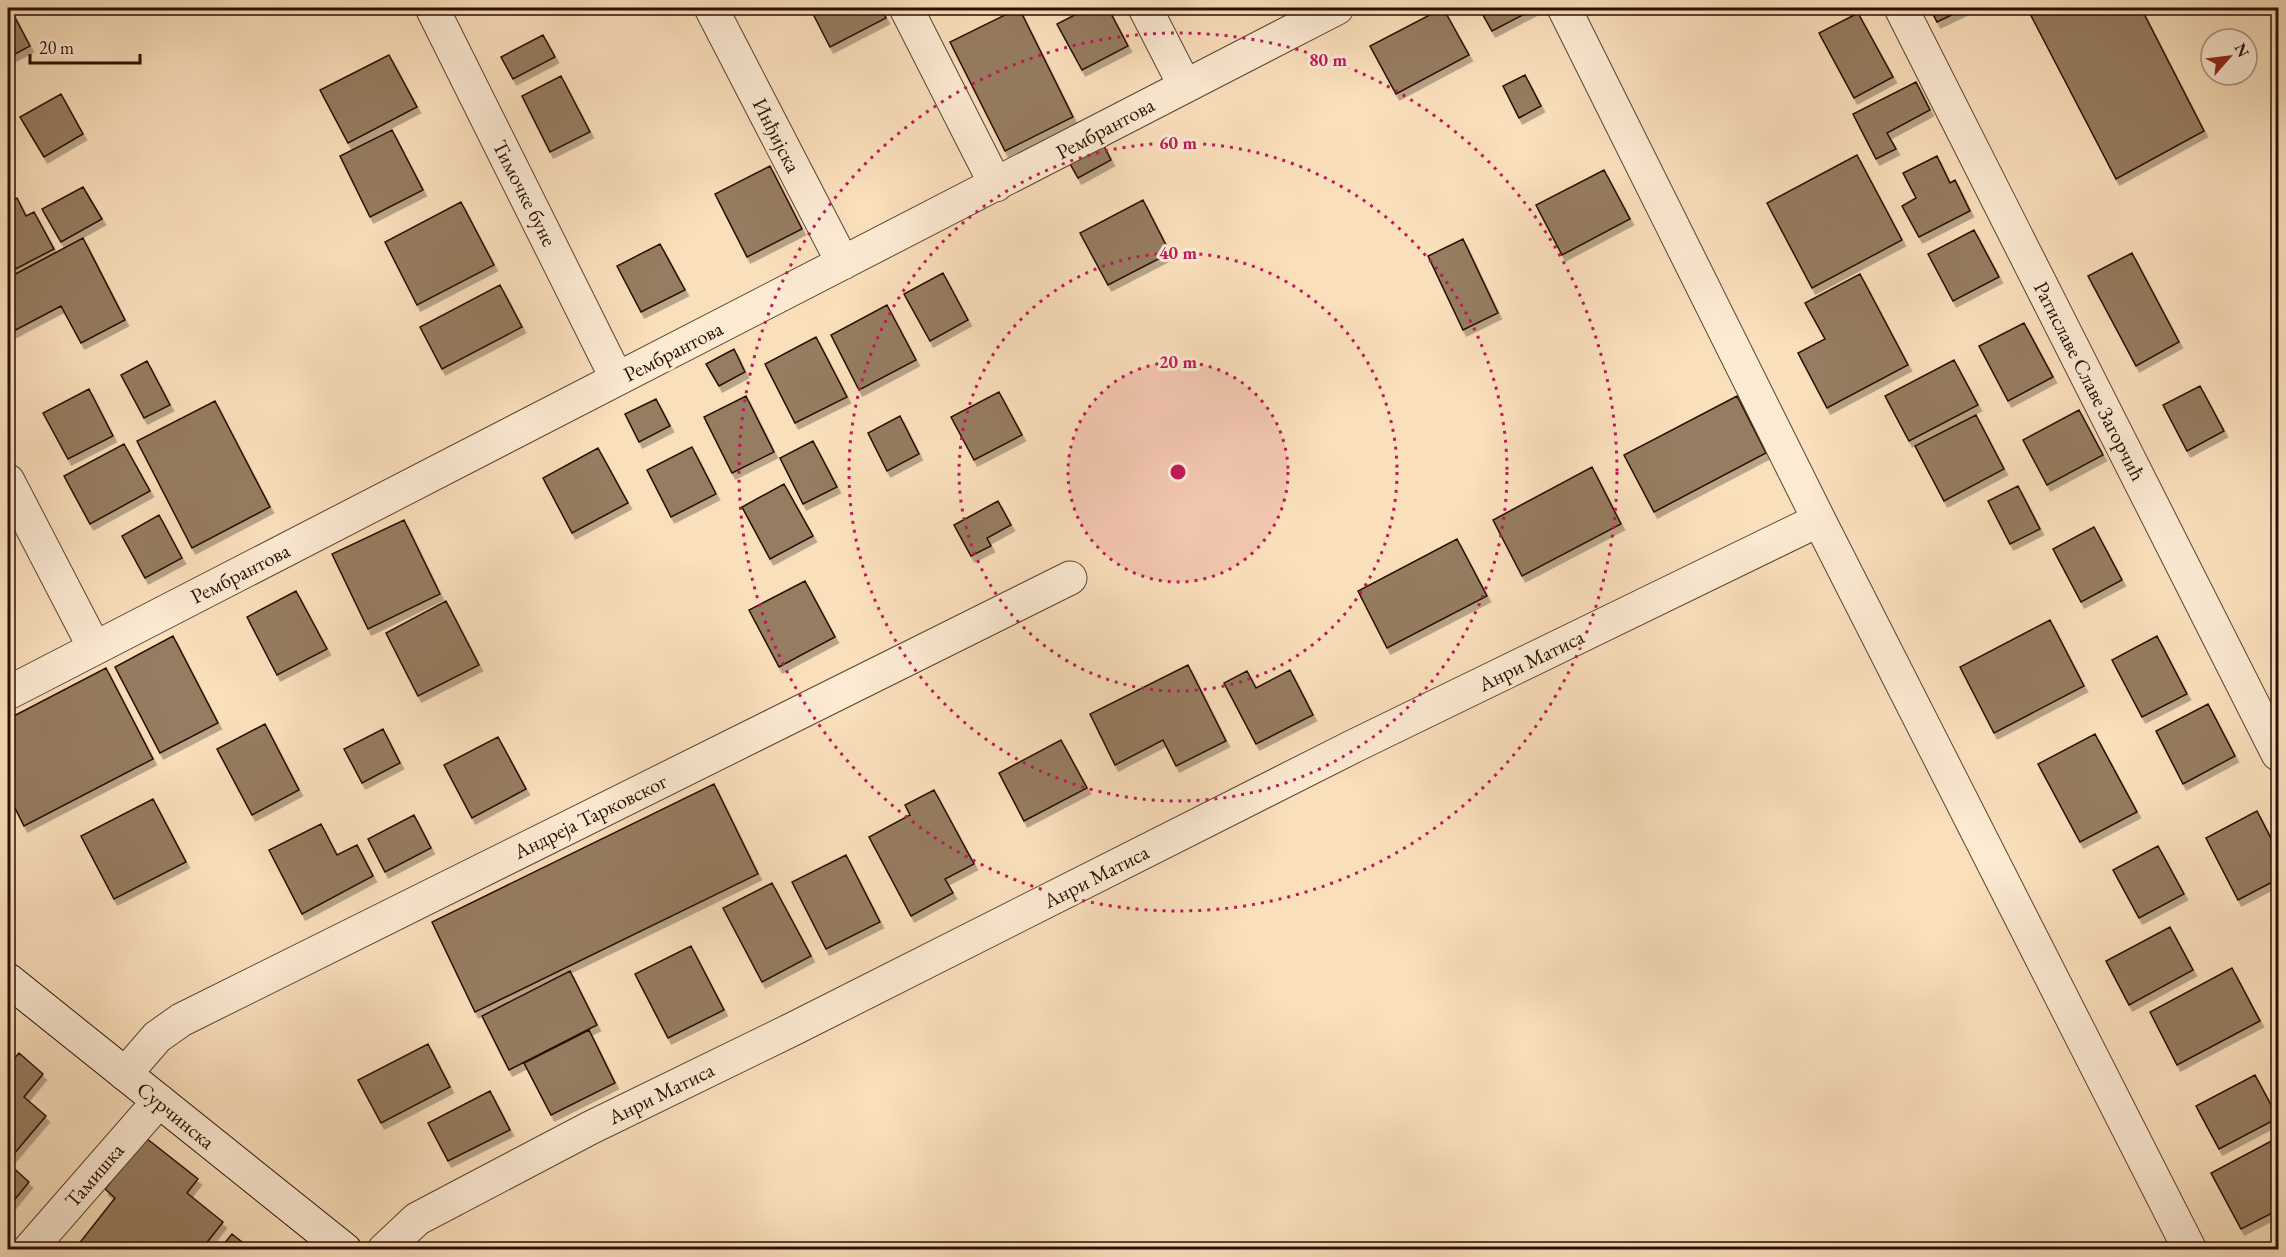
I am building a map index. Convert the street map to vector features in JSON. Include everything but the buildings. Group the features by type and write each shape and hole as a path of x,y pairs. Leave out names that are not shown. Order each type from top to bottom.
{"street":[{"name":"Тимочке буне","path":"432,8 617,379"},
{"name":"Инђијска","path":"711,8 843,263"},
{"path":"906,8 996,185"},
{"path":"1145,8 1185,86"},
{"name":"Рембрантова","path":"8,693 1337,8"},
{"path":"1564,8 1820,520 2190,1250"},
{"name":"Ратиславе Славе Загорчић","path":"1901,8 2278,754"},
{"path":"8,481 94,647"},
{"name":"Анри Матиса","path":"384,1250 417,1219 590,1128 793,1029 1354,746 1820,520"},
{"name":"Андреја Тарковског","path":"125,1074 157,1036 181,1020 1070,578"},
{"name":"Сурчинска","path":"8,980 345,1250"},
{"name":"Тамишка","path":"28,1250 159,1101"}]}
